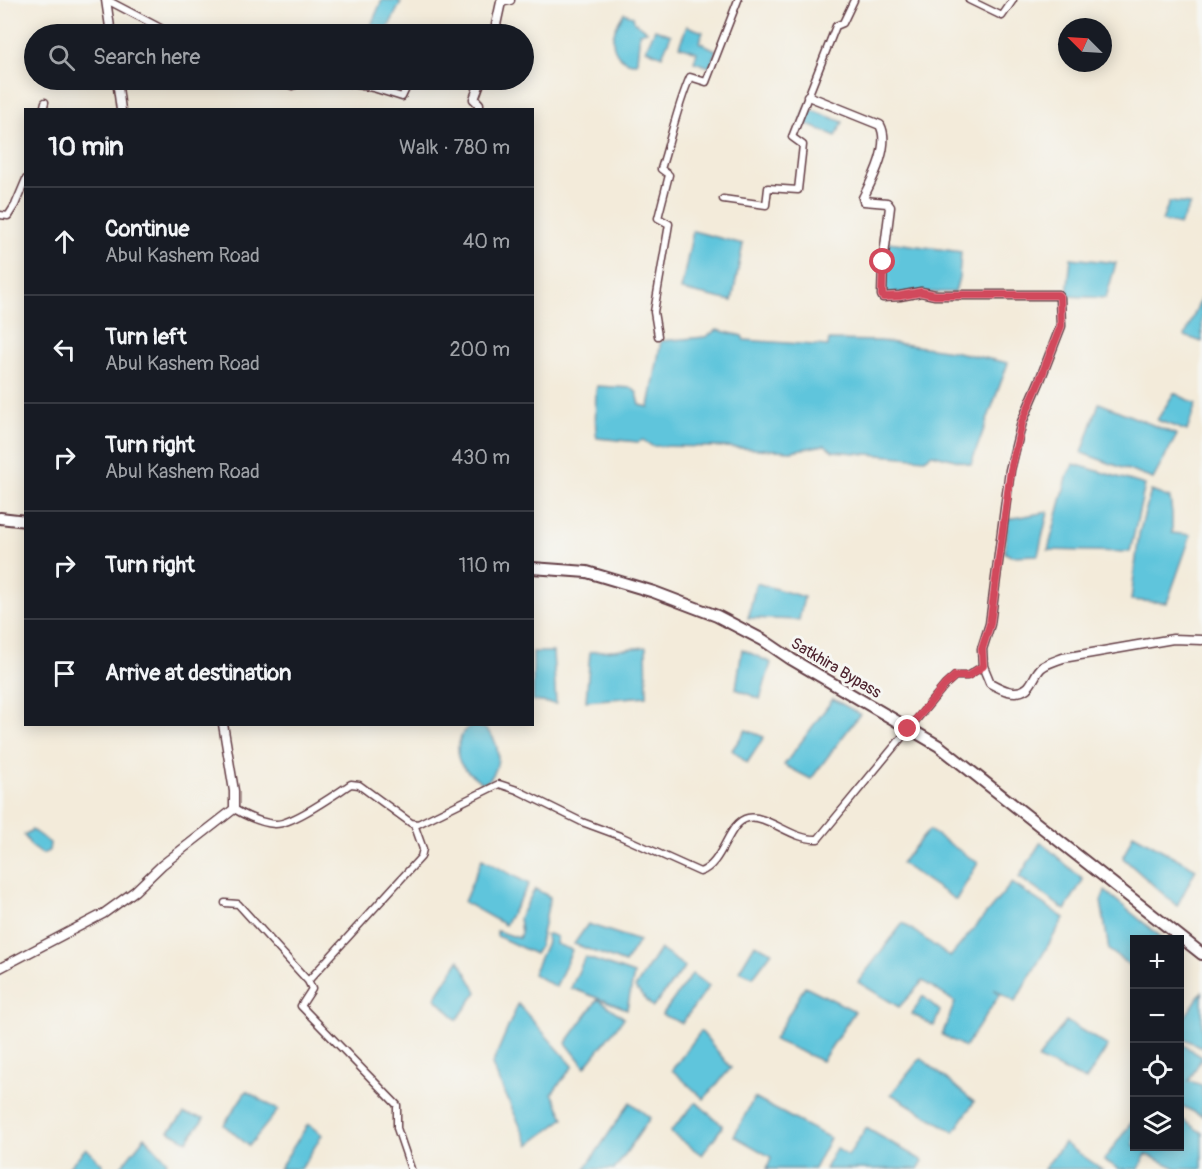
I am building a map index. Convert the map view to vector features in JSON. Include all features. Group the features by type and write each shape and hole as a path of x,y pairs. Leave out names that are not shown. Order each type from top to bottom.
{"highway":[{"path":"0,518 24,521"},
{"name":"Satkhira Bypass","path":"534,568 587,573 654,592 717,616 763,640 939,746 1202,954"}],"street":[{"path":"106,0 110,24"},
{"path":"106,0 153,24"},
{"path":"496,24 504,0"},
{"path":"658,336 654,312 669,224 658,218 669,176 661,169 675,126 677,107 690,77 706,82 738,0"},
{"path":"723,199 766,205 768,188 798,190 803,145 792,137 836,26 843,24 854,0"},
{"path":"969,0 1002,16 1013,0"},
{"path":"118,90 121,108"},
{"path":"379,90 402,98 406,90"},
{"path":"477,90 474,99 479,104 479,108"},
{"path":"808,96 880,125 883,130 884,141 874,177 862,198 864,201 887,203 890,207 883,262 883,297 921,292 935,295 1037,294 1058,295 1060,298 1061,326 1022,422 1011,470 990,624 982,649 983,666 990,683 1007,691 1018,692 1027,688 1040,669 1063,658 1164,640 1202,640"},
{"path":"44,108 45,102"},
{"path":"0,215 8,216 24,184"},
{"path":"414,824 425,821 495,785 503,785 582,822 620,836 700,872 707,869 717,859 738,823 748,818 760,819 808,839 818,839 945,685 955,676 968,676 983,666"},
{"path":"223,726 234,791 234,809"},
{"path":"234,809 262,821 278,824 293,819 354,784 359,785 401,817 414,824 423,849 420,857 308,981"},
{"path":"0,968 103,914 135,891 162,865 234,809"},
{"path":"225,903 238,904 308,981 312,989 301,1006 397,1105 397,1128 411,1169"}],"water":[{"path":"382,0 401,2 390,24 372,24"},
{"path":"624,13 633,16 634,21 647,31 639,33 637,63 623,60 613,45 614,33"},
{"path":"687,26 703,32 699,42 716,50 710,67 694,62 697,52 679,46"},
{"path":"655,29 671,35 662,56 646,49"},
{"path":"806,108 843,122 836,136 801,122"},
{"path":"1169,202 1190,204 1180,225 1162,221"},
{"path":"693,231 743,244 732,301 681,290"},
{"path":"888,242 961,252 955,292 885,293"},
{"path":"1071,258 1116,263 1106,298 1067,296"},
{"path":"1202,298 1202,342 1185,336"},
{"path":"717,330 742,336 744,340 828,346 829,340 880,341 952,351 1008,363 971,464 932,454 925,459 833,451 825,445 791,451 652,446 643,440 638,442 597,438 597,386 632,388 637,393 640,405 649,407 661,341 705,337"},
{"path":"1174,393 1196,404 1187,431 1157,420"},
{"path":"1099,403 1177,435 1153,479 1082,453"},
{"path":"1074,464 1145,485 1130,552 1048,550 1068,474"},
{"path":"1151,491 1170,498 1172,533 1191,535 1167,603 1131,600 1139,534"},
{"path":"1048,512 1038,555 1011,556 1005,553 1008,519"},
{"path":"756,583 804,597 799,620 748,618"},
{"path":"646,647 647,696 586,701 590,652"},
{"path":"742,649 771,663 760,699 736,689"},
{"path":"534,652 553,652 556,704 534,701"},
{"path":"833,699 860,714 811,779 784,765"},
{"path":"470,726 488,731 497,747 496,767 493,775 486,782 481,782 459,761 459,742 463,733"},
{"path":"746,730 764,737 747,763 732,750"},
{"path":"32,830 50,843 49,851 42,854 31,846 24,835"},
{"path":"929,830 978,863 956,900 901,863"},
{"path":"1133,834 1196,869 1177,906 1123,858"},
{"path":"1041,842 1083,880 1065,910 1019,877"},
{"path":"482,859 529,884 505,925 464,902"},
{"path":"1012,883 1064,918 1015,1002 994,989 1000,994 965,1047 942,1035 955,1002 923,981 899,1007 858,982 903,923 950,957"},
{"path":"535,889 550,897 539,948 535,954 497,936 497,931 519,938 521,933 519,918"},
{"path":"1105,891 1158,935 1130,935 1130,965 1109,950 1101,901"},
{"path":"588,924 639,941 625,963 574,944"},
{"path":"546,935 557,937 556,944 572,950 556,987 533,974 547,942"},
{"path":"755,944 772,952 753,977 739,971"},
{"path":"660,949 685,967 653,1007 635,988"},
{"path":"585,957 634,974 627,1009 571,988"},
{"path":"459,960 477,992 457,1020 435,998"},
{"path":"692,974 709,986 682,1023 662,1015"},
{"path":"805,986 855,1011 822,1061 774,1040"},
{"path":"1202,992 1202,1047 1184,1039 1184,1018"},
{"path":"923,996 940,1011 934,1026 912,1014"},
{"path":"598,999 624,1018 585,1067 566,1043"},
{"path":"518,1004 573,1066 552,1093 564,1118 529,1145 492,1065"},
{"path":"1066,1021 1108,1046 1086,1080 1038,1059"},
{"path":"701,1031 731,1068 704,1099 672,1070"},
{"path":"1184,1046 1202,1057 1189,1081 1202,1085 1202,1116 1184,1107"},
{"path":"921,1058 974,1102 954,1132 891,1094"},
{"path":"246,1091 278,1110 249,1146 224,1125"},
{"path":"754,1098 830,1138 814,1169 767,1169 771,1157 734,1136"},
{"path":"630,1102 650,1118 615,1169 585,1169"},
{"path":"696,1102 723,1126 702,1155 670,1132"},
{"path":"184,1114 204,1118 187,1141 169,1131"},
{"path":"1184,1121 1202,1133 1202,1169 1178,1169 1146,1154 1139,1169 1119,1169 1104,1160 1130,1124 1130,1151 1184,1151"},
{"path":"308,1124 322,1135 301,1169 279,1169"},
{"path":"866,1128 923,1161 918,1169 825,1169 836,1148 848,1156"},
{"path":"145,1137 167,1161 161,1169 119,1169"},
{"path":"1064,1143 1102,1169 1044,1169"},
{"path":"86,1148 103,1165 100,1169 67,1169"}],"route":[{"path":"883,262 883,297 921,292 935,295 1027,293 1058,295 1060,298 1061,326 1022,422 1011,470 997,581 990,624 982,649 983,666 968,676 955,676 908,729"}]}
